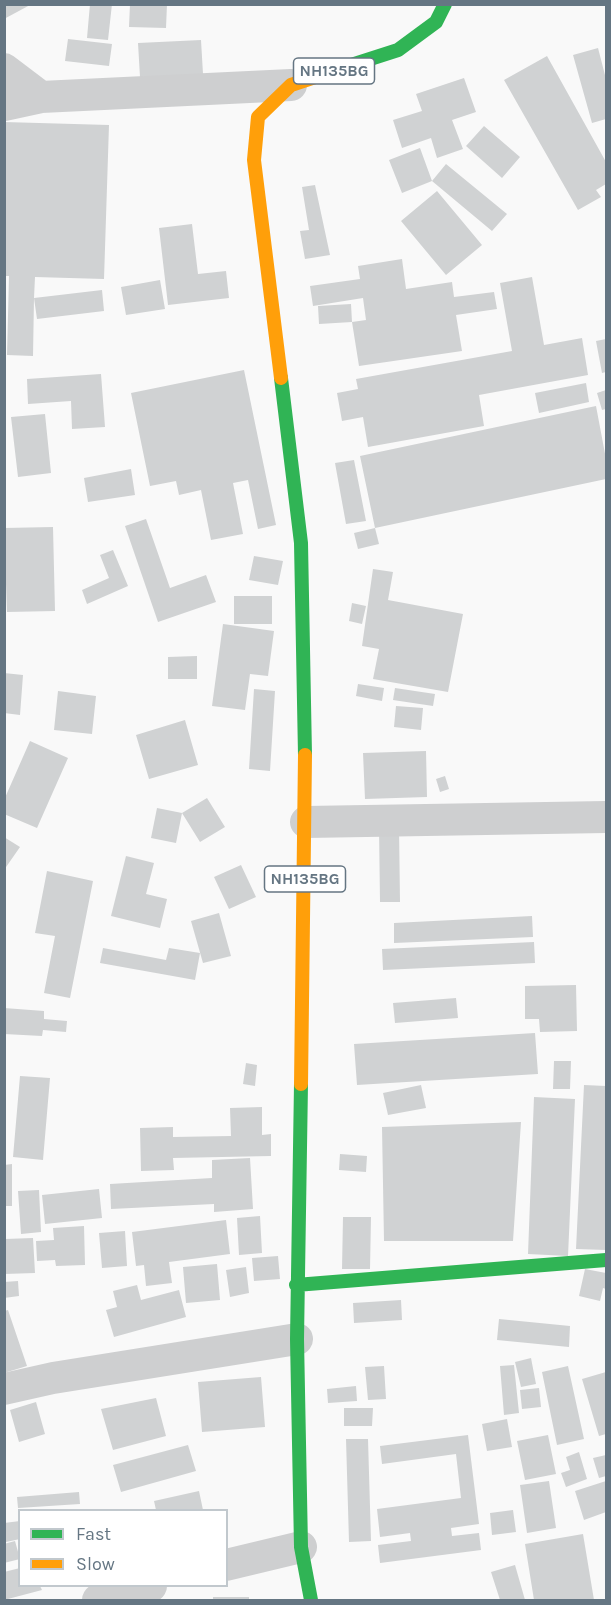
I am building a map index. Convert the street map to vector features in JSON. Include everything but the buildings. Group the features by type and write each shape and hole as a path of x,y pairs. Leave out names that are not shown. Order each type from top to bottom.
{"main road":[{"name":"NH135BG","path":"311,1600 301,1547 297,1338 306,822 301,543 254,160 258,117 291,85 398,50 436,22 445,4"},
{"path":"297,1285 606,1260"}],"street":[{"path":"4,69 41,97"},
{"path":"4,105 41,97 291,85"},
{"path":"306,822 606,817"},
{"path":"4,1389 53,1378 297,1338"},
{"path":"228,1565 301,1547"},
{"path":"98,1600 147,1587"}],"traffic: fast":[{"path":"342,68 398,50 436,22 445,4"},
{"path":"281,378 301,543 305,755"},
{"path":"301,1084 297,1339 301,1547 311,1600"},
{"path":"296,1285 606,1260"}],"traffic: slow":[{"path":"281,378 254,160 258,117 291,85 342,68"},
{"path":"301,1084 305,755"}]}
